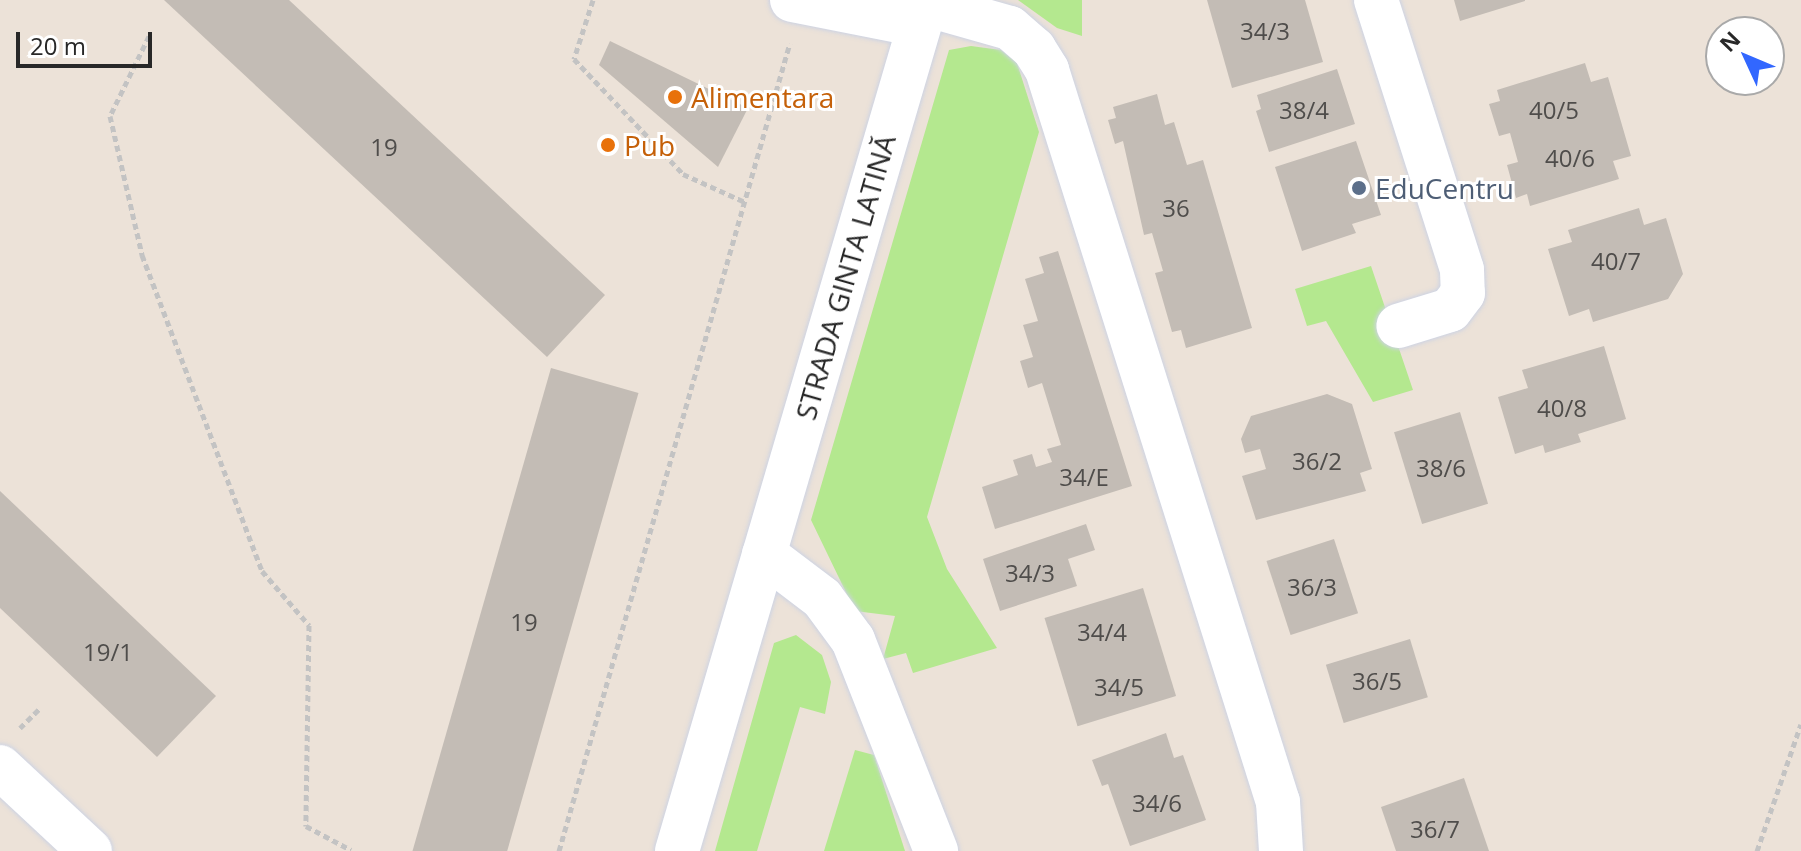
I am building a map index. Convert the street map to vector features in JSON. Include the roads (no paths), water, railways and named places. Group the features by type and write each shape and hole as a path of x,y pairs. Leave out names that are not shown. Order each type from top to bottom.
{"street":[{"path":"1376,0 1462,270 1463,293 1450,310 1398,326"},
{"path":"797,1 924,10 1010,28 1034,49 1047,70 1278,802 1281,851"},
{"name":"STRADA GINTA LATINĂ","path":"677,851 924,10"},
{"path":"764,554 822,598 853,640 936,851"},
{"path":"0,767 90,851"}],"place":[{"name":"Alimentara","path":"675,97"},
{"name":"Pub","path":"608,145"},
{"name":"EduCentru","path":"1359,188"}]}
